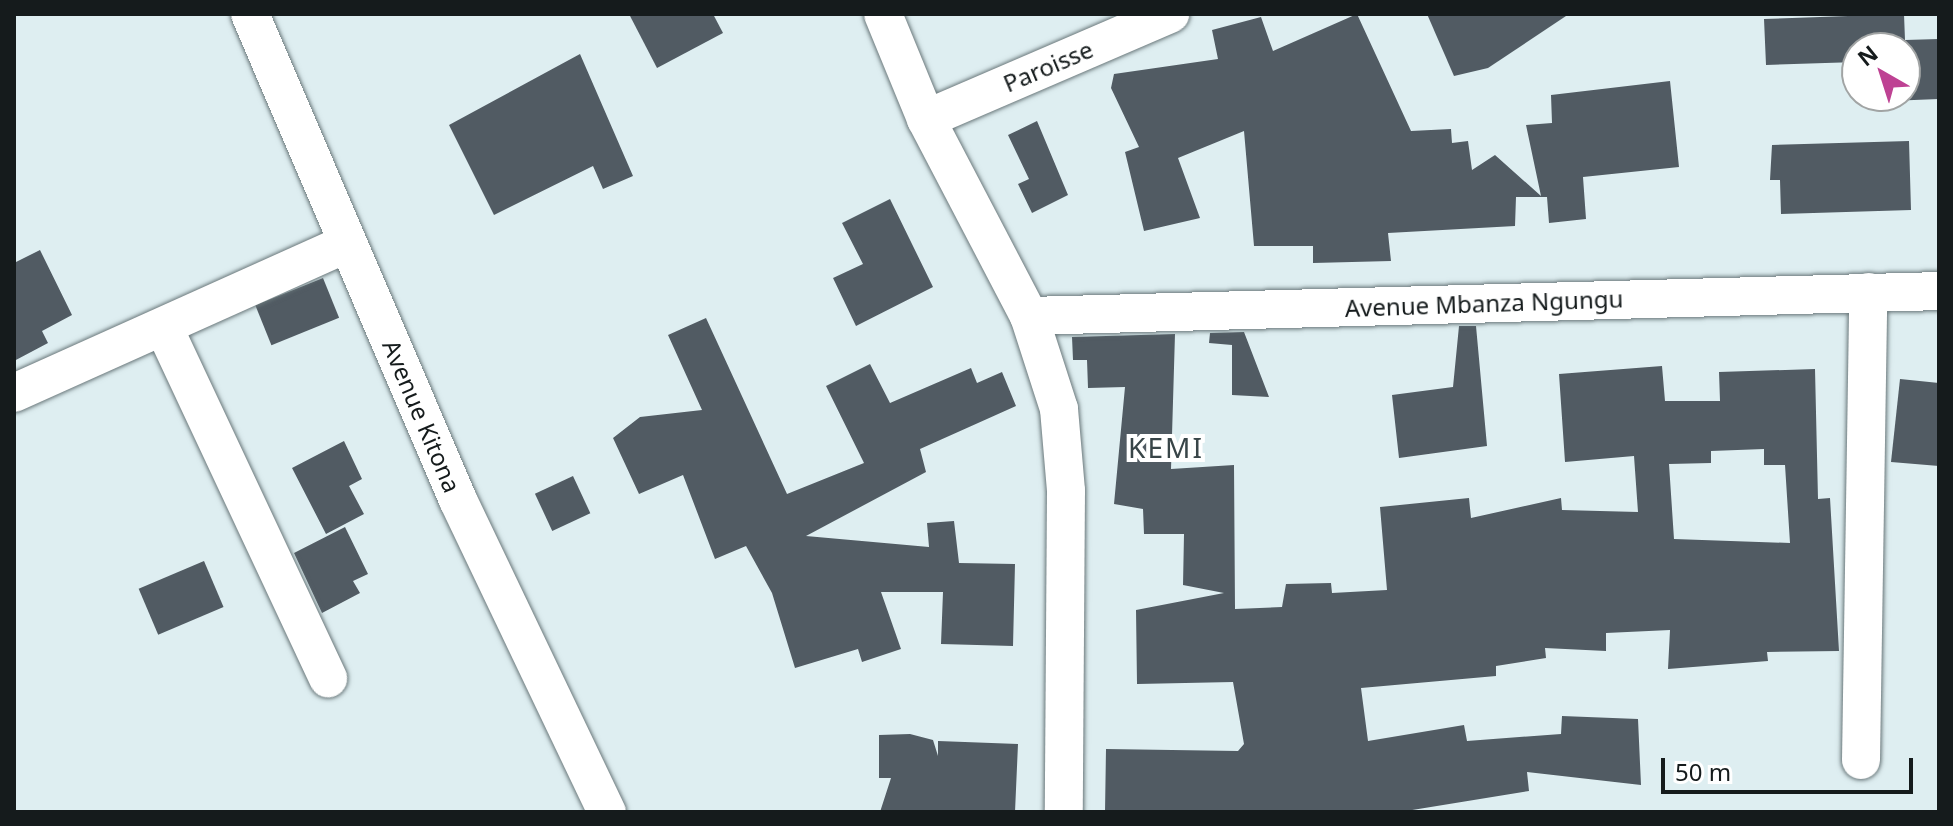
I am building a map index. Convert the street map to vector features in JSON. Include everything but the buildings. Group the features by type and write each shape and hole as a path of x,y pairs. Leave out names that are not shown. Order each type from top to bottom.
{"street":[{"name":"Avenue Kitona","path":"250,14 458,500 607,812"},
{"path":"883,14 926,119 1029,316 1059,409 1066,491 1064,812"},
{"name":"Paroisse","path":"926,119 1170,14"},
{"path":"14,393 347,243"},
{"name":"Avenue Mbanza Ngungu","path":"1029,316 1939,291"},
{"path":"1861,760 1868,292"},
{"path":"164,328 328,678"}],"district":[{"name":"KEMI","path":"1166,447"}]}
